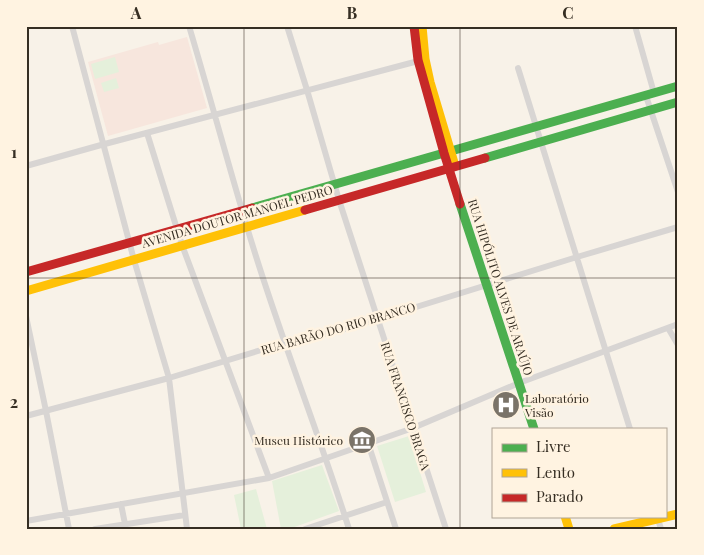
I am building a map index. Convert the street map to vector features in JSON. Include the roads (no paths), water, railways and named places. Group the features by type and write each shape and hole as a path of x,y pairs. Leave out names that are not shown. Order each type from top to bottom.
{"main road":[{"path":"414,26 422,60"},
{"path":"422,26 422,60"},
{"name":"RUA HIPÓLITO ALVES DE ARAÚJO","path":"422,60 434,95 447,152 487,284 534,428"},
{"name":"AVENIDA DOUTOR MANOEL PEDRO","path":"26,272 678,86"},
{"name":"AVENIDA DOUTOR MANOEL PEDRO","path":"26,291 182,244 678,102"},
{"path":"614,529 658,518"}],"street":[{"path":"72,26 134,260 169,378 187,529"},
{"name":"RUA FRANCISCO BRAGA","path":"287,26 339,200 446,529"},
{"path":"635,26 650,94 650,110 678,192"},
{"path":"191,27 246,226 284,343 326,458 349,529"},
{"path":"26,166 422,60"},
{"path":"518,68 630,428"},
{"path":"147,133 182,244 269,478"},
{"name":"RUA BARÃO DO RIO BRANCO","path":"26,416 169,378 284,343 342,330 678,227"},
{"path":"26,316 69,529"},
{"path":"26,521 269,478 413,428 519,383 678,324"},
{"path":"668,328 678,345"},
{"path":"368,443 396,529"},
{"path":"304,529 387,502"},
{"path":"121,504 125,524"},
{"path":"94,529 185,515"},
{"path":"658,518 661,529"}],"place":[{"name":"Laboratório Visão","path":"506,405"},
{"name":"Museu Histórico","path":"362,440"}]}
